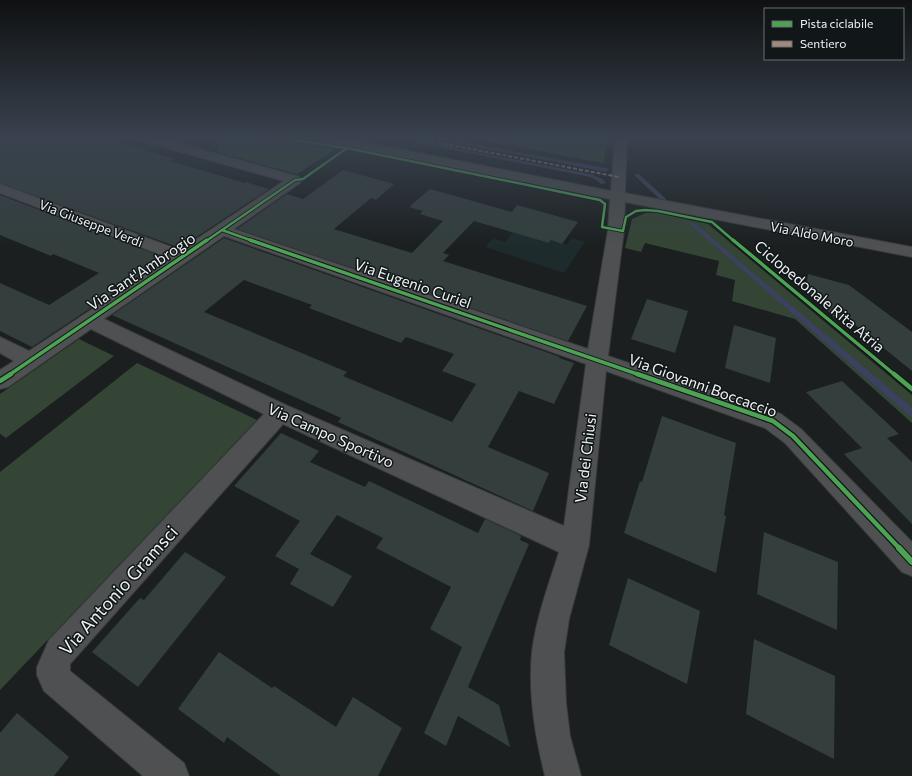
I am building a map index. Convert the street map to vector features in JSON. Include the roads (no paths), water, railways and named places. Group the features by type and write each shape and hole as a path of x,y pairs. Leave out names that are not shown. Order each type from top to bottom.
{"street":[{"name":"Via Sant'Ambrogio","path":"0,381 295,180 274,173"},
{"name":"Via Aldo Moro","path":"500,173 912,252"},
{"name":"Via dei Chiusi","path":"563,776 550,710 548,652 554,619 575,545 597,359 616,230 620,173"},
{"name":"Via Giuseppe Verdi","path":"0,188 182,257"},
{"name":"Via Eugenio Curiel","path":"222,230 597,359"},
{"name":"Via Campo Sportivo","path":"89,320 280,412 575,545"},
{"path":"0,344 31,361"},
{"name":"Via Giovanni Boccaccio","path":"597,359 769,419 778,424 793,436 912,562"},
{"name":"Via Antonio Gramsci","path":"171,776 58,683 54,678 54,665 60,651 280,412"}],"waterway":[{"path":"577,173 591,176 603,183"},
{"path":"637,175 664,200"},
{"path":"693,224 912,413"}]}
